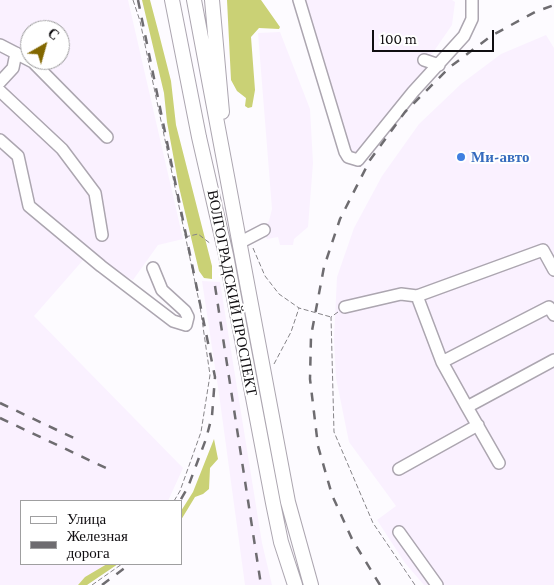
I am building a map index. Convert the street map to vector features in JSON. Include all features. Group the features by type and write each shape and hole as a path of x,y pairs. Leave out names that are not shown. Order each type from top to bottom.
{"main road":[{"name":"ВОЛГОГРАДСКИЙ ПРОСПЕКТ","path":"172,0 199,137 226,254 281,542 295,585"},
{"name":"ВОЛГОГРАДСКИЙ ПРОСПЕКТ","path":"194,0 230,195 244,241 288,502 311,585"},
{"path":"212,0 230,195"}],"lane":[{"path":"298,0 345,152 353,160 362,157 469,28 473,10 472,0"},
{"path":"0,45 32,62 107,137"},
{"path":"0,82 13,68 16,53"},
{"path":"424,60 439,64"},
{"path":"0,91 62,149 95,193 102,235"},
{"path":"0,140 18,156 30,206 108,272 173,321 186,325 188,317 185,311 162,290 153,268"},
{"path":"244,241 264,230"},
{"path":"345,307 401,294 417,296 543,250 554,270"},
{"path":"417,296 442,362 499,463"},
{"path":"442,362 550,306 554,315"},
{"path":"467,407 554,360"},
{"path":"399,469 478,425"},
{"path":"398,532 437,585"}],"path":[{"path":"133,0 140,21 184,238 200,306 210,376 201,432 180,491 175,500"},
{"path":"184,238 198,234 211,244"},
{"path":"244,241 265,276 279,294 299,308 331,317"},
{"path":"331,317 345,307"},
{"path":"274,364 291,332 299,308"},
{"path":"331,317 334,432 373,523 414,585"},
{"path":"92,585 121,565"}],"shaded area":[{"path":"0,0 128,0 183,239 158,245 133,280 110,269 32,202 23,155 0,135"},
{"path":"302,0 452,0 455,2 452,25 425,64 428,68 355,154 351,152"},
{"path":"280,32 310,109 313,163 308,227 294,239 293,245 280,245 278,237 267,239 263,228 269,221 272,209 258,33"},
{"path":"546,35 554,48 554,585 424,585 405,563 377,520 396,506 349,442 336,378 334,339 337,277 354,228 382,176 419,124 461,84 501,54"},
{"path":"0,144 11,153 27,211 84,259 34,316 183,468 168,500 20,500 20,565 111,565 77,585 0,585"},
{"path":"202,281 220,282 262,543 272,585 245,585"}],"green space":[{"path":"142,0 150,0 171,81 176,125 212,266 212,279 204,278 199,271 179,187 167,122 164,93"},
{"path":"227,0 261,0 280,27 279,29 259,28 251,37 255,90 252,107 248,108 245,106 246,98 237,91 231,80"},
{"path":"214,439 218,459 210,468 209,489 195,497 182,518 182,509 193,492"},
{"path":"105,565 117,565 87,585 78,585 85,577"}],"railway":[{"path":"138,0 215,377 212,416 206,439 188,487 181,500"},
{"path":"380,585 352,539 332,495 318,446 310,379 311,336 324,267 340,219 370,160 405,112 450,67 491,36 535,12 554,5"},
{"path":"215,286 261,585"},
{"path":"0,403 78,440"},
{"path":"0,418 108,469"},
{"path":"102,585 129,565"}],"place":[{"name":"Ми-авто","path":"461,157"}]}
